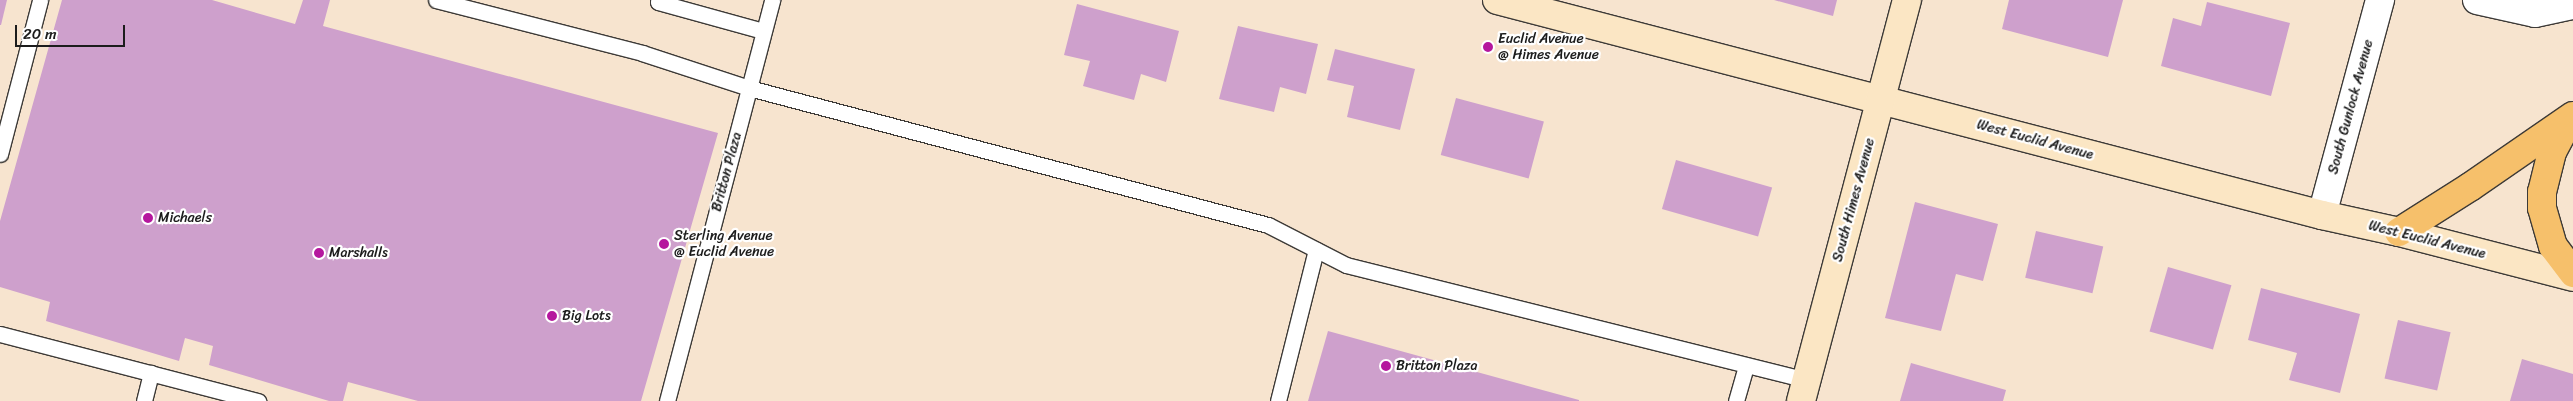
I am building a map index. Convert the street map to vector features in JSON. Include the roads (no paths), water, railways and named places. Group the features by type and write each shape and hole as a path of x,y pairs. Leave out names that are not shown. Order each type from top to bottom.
{"highway":[{"path":"2399,232 2470,187 2572,117"},
{"path":"2572,117 2552,152 2542,192 2542,208 2553,246 2573,273"}],"street":[{"name":"West Euclid Avenue","path":"1498,0 2322,215 2399,232 2573,277"},
{"name":"South Himes Avenue","path":"1804,390 1907,0"},
{"name":"South Gunlock Avenue","path":"2322,215 2380,0"},
{"path":"2477,0 2535,13 2573,4"}],"lane":[{"path":"0,154 40,0"},
{"path":"436,0 642,53 749,88 1268,225 1346,264 1746,365 1804,390"},
{"path":"659,0 658,2 763,31"},
{"name":"Britton Plaza","path":"667,401 772,0"},
{"path":"1278,401 1316,250"},
{"path":"0,334 258,401"},
{"path":"1736,401 1746,365"},
{"path":"144,401 151,373"}],"place":[{"name":"Euclid Avenue @ Himes Avenue","path":"1488,47"},
{"name":"Michaels","path":"148,218"},
{"name":"Sterling Avenue @ Euclid Avenue","path":"664,244"},
{"name":"Marshalls","path":"319,253"},
{"name":"Big Lots","path":"552,316"},
{"name":"Britton Plaza","path":"1386,366"}]}
